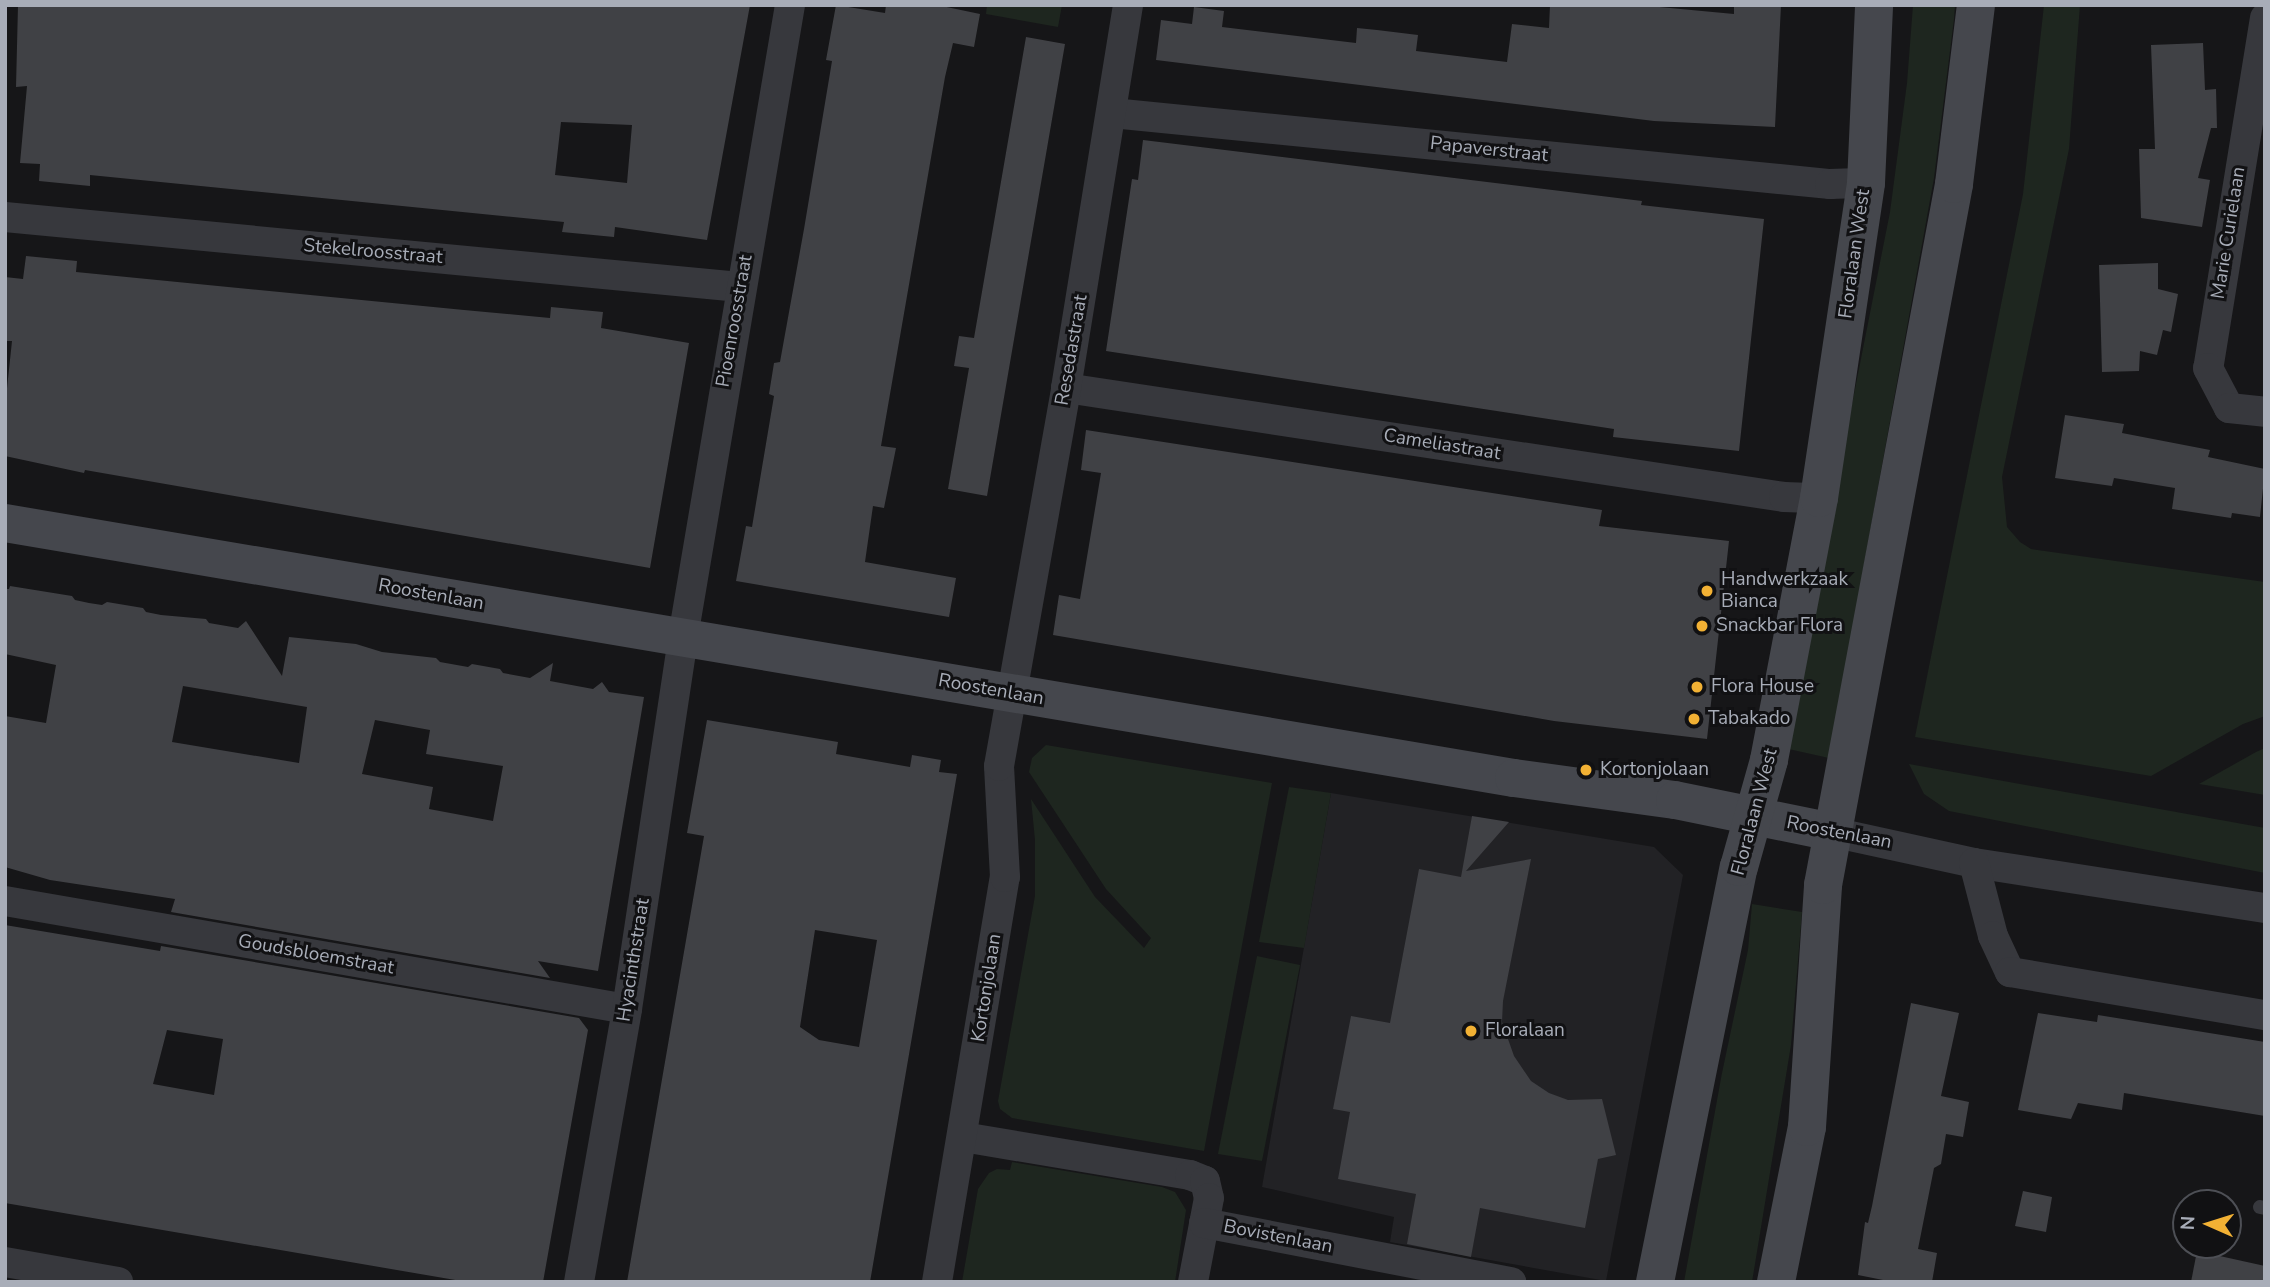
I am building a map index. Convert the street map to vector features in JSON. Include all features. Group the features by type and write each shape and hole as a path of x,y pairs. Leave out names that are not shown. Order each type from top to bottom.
{"main road":[{"name":"Floralaan West","path":"1655,1282 1752,816 1769,760 1819,498 1866,183 1874,5"},
{"path":"1776,1282 1807,1127 1823,885 1954,184 1976,5"},
{"name":"Roostenlaan","path":"5,523 1500,776 1675,800 1832,832"}],"street":[{"name":"Pioenroosstraat","path":"682,638 790,5"},
{"name":"Resedastraat","path":"1012,694 1066,388 1128,5"},
{"name":"Marie Curielaan","path":"2265,18 2208,368 2229,408 2265,412"},
{"name":"Papaverstraat","path":"1112,113 1830,184 1866,183"},
{"name":"Stekelroosstraat","path":"5,218 740,287"},
{"name":"Cameliastraat","path":"1066,388 1784,497 1819,498"},
{"name":"Hyacinthstraat","path":"579,1282 627,1009 682,638"},
{"name":"Kortonjolaan","path":"937,1282 1006,877 999,766 1012,694"},
{"name":"Roostenlaan","path":"1832,832 1974,863 2265,908"},
{"path":"1974,863 1993,936 2010,972 2265,1015"},
{"name":"Goudsbloemstraat","path":"5,901 627,1009"},
{"name":"Bovistenlaan","path":"963,1137 1190,1175 1205,1181 1209,1198 1205,1223 1511,1282"},
{"path":"1194,1282 1205,1223"},
{"path":"5,1262 118,1282"}],"shaded area":[{"path":"987,5 1062,5 1058,27 986,14"},
{"path":"1913,5 1955,5 1954,19 1934,178 1829,758 1784,748 1890,212 1907,83"},
{"path":"2044,5 2080,5 2069,149 2002,477 2007,527 2020,542 2031,549 2265,582 2265,716 2243,724 2151,776 1915,737 2023,194"},
{"path":"1046,745 1272,783 1204,1151 1012,1118 1000,1109 998,1101 1035,896 1035,840 1031,799 1095,897 1144,948 1151,938 1106,889 1029,772 1032,758"},
{"path":"2265,748 2265,795 2199,784 2256,752"},
{"path":"1909,764 2265,828 2265,873 1949,811 1924,794"},
{"path":"1289,787 1331,793 1304,948 1259,942"},
{"name":"Floralaan","path":"1331,793 1654,847 1683,875 1606,1281 1390,1242 1394,1217 1262,1187"},
{"path":"1752,904 1802,912 1791,1045 1752,1282 1684,1282 1722,1073 1748,950"},
{"path":"1257,956 1300,965 1262,1161 1218,1154"},
{"path":"1012,1162 1162,1187 1175,1192 1186,1210 1175,1282 962,1282 978,1189 989,1173 997,1169 1010,1170"}],"building":[{"path":"18,5 750,5 707,240 615,227 614,237 562,232 564,222 90,175 90,186 39,181 40,164 20,163 27,86 16,87","holes":["561,122 632,125 627,183 555,175"]},
{"path":"836,5 885,13 886,5 937,5 980,14 974,47 953,43 945,77 881,446 896,448 884,508 873,506 865,562 956,578 949,617 736,581 746,526 752,527 774,396 769,394 774,363 780,362 804,229 832,61 826,60"},
{"path":"1550,5 1638,5 1734,14 1734,5 1781,5 1775,127 1654,121 1156,60 1161,20 1192,24 1194,7 1224,11 1222,27 1356,43 1357,28 1418,35 1416,51 1507,62 1512,24 1549,28"},
{"path":"1026,37 1065,44 987,496 948,489 969,368 954,366 959,336 974,338"},
{"path":"2203,43 2205,90 2216,89 2217,128 2211,128 2198,178 2210,180 2202,227 2141,218 2139,149 2155,149 2151,45"},
{"path":"1143,140 1642,201 1641,205 1764,219 1739,451 1613,437 1614,429 1106,351 1132,179 1138,180"},
{"path":"26,256 77,261 76,272 464,310 550,318 551,307 603,312 601,328 689,343 650,568 85,470 84,473 5,456 5,407 12,341 5,341 5,277 23,279"},
{"path":"2158,263 2158,289 2178,294 2171,332 2163,330 2157,355 2140,351 2139,371 2102,372 2099,265"},
{"path":"2065,415 2124,424 2122,433 2210,450 2208,457 2265,469 2260,517 2232,513 2231,518 2172,509 2175,488 2114,478 2112,486 2055,478"},
{"path":"1086,430 1602,510 1599,526 1729,541 1707,739 1554,721 1053,635 1059,595 1080,599 1101,473 1081,470"},
{"path":"10,586 72,596 75,600 89,603 102,605 107,602 143,608 146,612 206,619 209,623 238,628 246,621 282,676 289,637 356,644 382,652 436,658 440,662 468,667 472,664 500,669 503,673 530,678 553,663 550,681 593,689 602,682 609,692 644,697 598,971 538,961 550,978 171,912 175,899 50,880 5,867 5,716 46,723 56,665 5,654 5,589","holes":["183,686 307,707 299,763 172,742","375,720 430,730 426,754 503,766 493,821 429,809 433,787 362,774"]},
{"path":"707,720 838,742 836,754 910,767 912,755 941,760 939,772 957,774 870,1282 627,1282 704,836 687,833","holes":["815,930 877,940 859,1047 819,1040 800,1027"]},
{"path":"1472,816 1509,822 1466,871 1531,859 1503,1001 1502,1022 1514,1056 1531,1081 1549,1093 1568,1100 1602,1099 1616,1155 1598,1159 1585,1228 1480,1208 1471,1257 1407,1244 1416,1194 1338,1179 1350,1112 1333,1109 1351,1016 1390,1023 1419,869 1461,877"},
{"path":"5,925 160,951 161,946 579,1018 588,1030 543,1282 467,1282 5,1203","holes":["167,1030 223,1039 214,1095 153,1084"]},
{"path":"1911,1003 1959,1013 1941,1096 1969,1102 1963,1137 1946,1134 1941,1164 1934,1168 1918,1249 1937,1253 1932,1282 1893,1282 1858,1275 1865,1222 1868,1223 1872,1206"},
{"path":"2038,1013 2097,1022 2098,1015 2265,1042 2265,1116 2124,1093 2122,1110 2078,1103 2071,1119 2018,1110"},
{"path":"2023,1191 2052,1197 2046,1232 2015,1226"},
{"path":"2195,1259 2233,1259 2265,1266 2265,1282 2191,1282"}],"place":[{"name":"Handwerkzaak Bianca","path":"1707,591"},
{"name":"Snackbar Flora","path":"1702,626"},
{"name":"Flora House","path":"1697,687"},
{"name":"Tabakado","path":"1694,719"},
{"name":"Kortonjolaan","path":"1586,770"},
{"name":"Floralaan","path":"1471,1031"}]}
